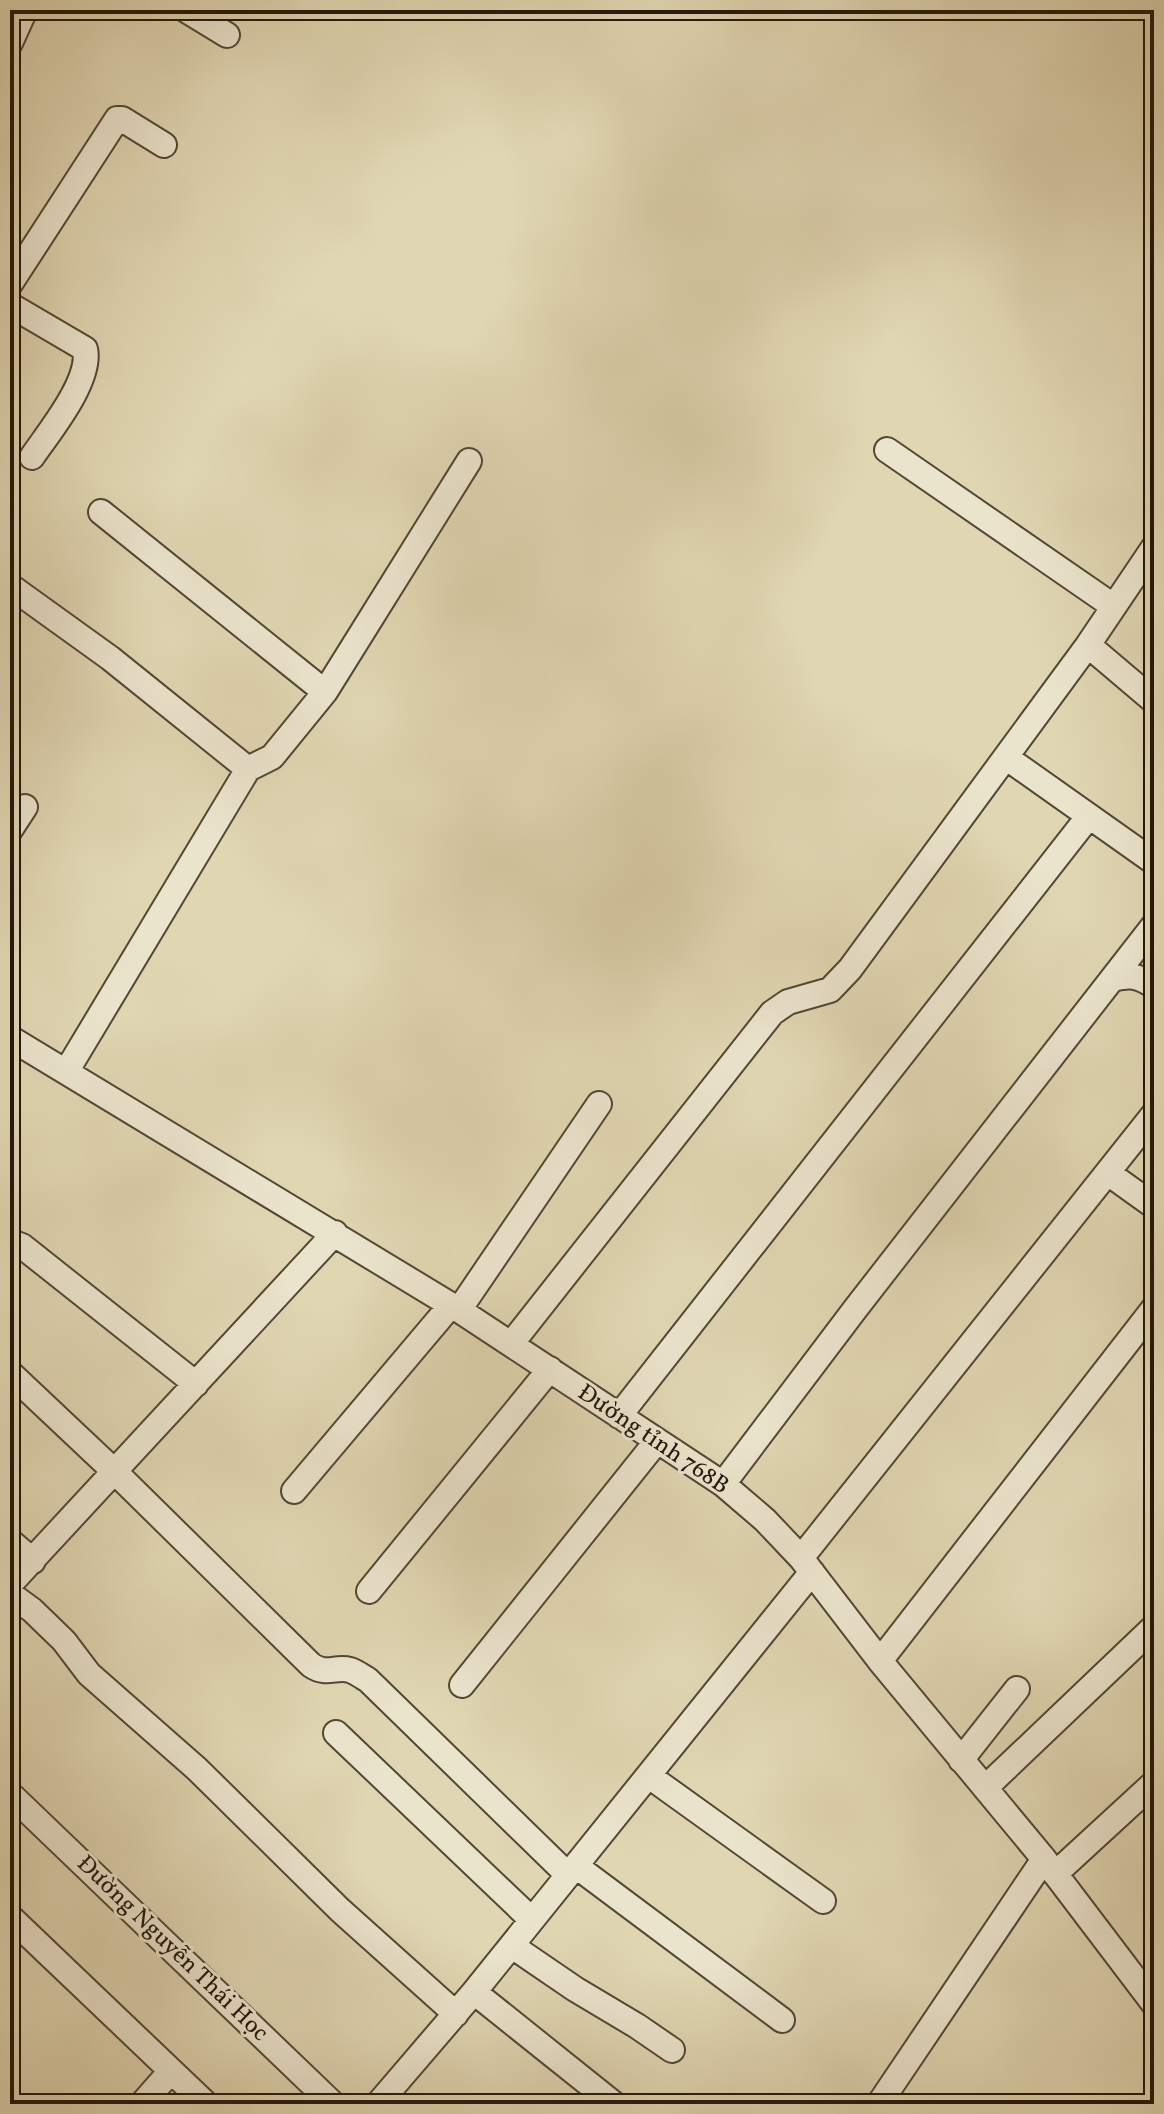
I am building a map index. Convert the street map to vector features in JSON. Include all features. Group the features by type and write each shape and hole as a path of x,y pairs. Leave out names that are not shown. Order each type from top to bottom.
{"street":[{"path":"10,43 25,10"},
{"path":"186,10 227,35"},
{"path":"10,284 117,119 122,119 164,145"},
{"path":"10,305 85,349 87,357 74,392 32,457"},
{"path":"887,450 1113,606"},
{"path":"66,1072 248,769 272,757 325,692 469,461"},
{"path":"101,512 325,692"},
{"path":"511,1344 772,1013 788,1002 830,990 850,969 1007,758 1154,547"},
{"path":"10,586 110,658 248,769"},
{"path":"1088,645 1154,701"},
{"path":"1007,758 1089,816 1143,843 1154,862"},
{"path":"10,830 25,807"},
{"path":"619,1416 1089,816"},
{"path":"723,1484 1154,925"},
{"path":"1112,979 1130,975 1154,986"},
{"name":"Đường tỉnh 768B","path":"10,1038 455,1307 723,1484 765,1520 806,1565 880,1661 1049,1867 1154,2004"},
{"path":"294,1491 455,1307 599,1104"},
{"path":"389,2100 649,1776 806,1565 1154,1114"},
{"path":"1108,1173 1154,1206"},
{"path":"10,1584 335,1233"},
{"path":"10,1246 14,1243 22,1246 196,1384"},
{"path":"880,1661 1154,1308"},
{"path":"369,1591 550,1369"},
{"path":"10,1373 311,1665 328,1672 349,1670 368,1680 572,1871 782,2020"},
{"path":"462,1685 657,1441"},
{"path":"10,1541 33,1561"},
{"path":"10,1594 64,1641 89,1674 197,1769 340,1910 456,2014"},
{"path":"985,1788 1154,1627"},
{"path":"961,1760 1017,1689"},
{"path":"336,1733 532,1920"},
{"path":"649,1776 823,1901"},
{"path":"879,2104 1049,1867 1154,1783"},
{"name":"Đường Nguyễn Thái Học","path":"10,1794 333,2104"},
{"path":"10,1917 206,2104"},
{"path":"512,1946 672,2050"},
{"path":"474,1992 614,2104"},
{"path":"142,2104 171,2071"}]}
